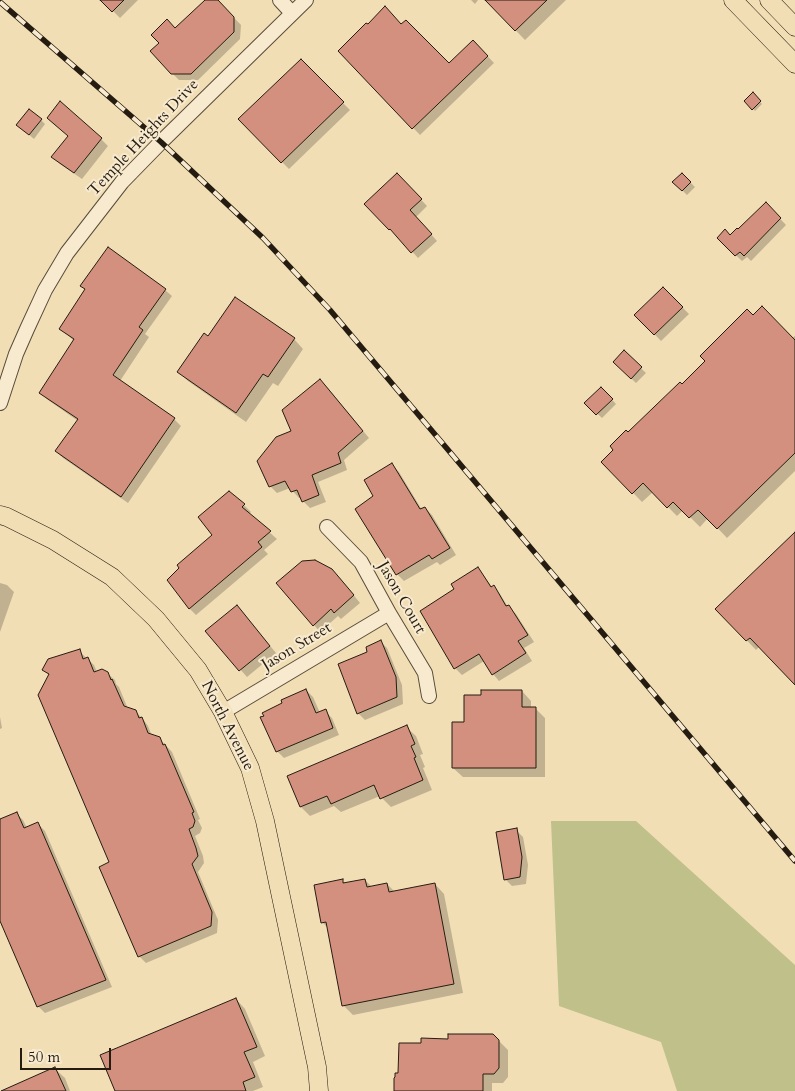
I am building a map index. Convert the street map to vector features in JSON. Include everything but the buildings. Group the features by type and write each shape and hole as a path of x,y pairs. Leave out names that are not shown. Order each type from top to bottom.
{"main road":[{"path":"733,0 795,64"},
{"path":"769,0 795,27"},
{"name":"North Avenue","path":"0,515 53,540 112,577 156,619 198,670 224,712 250,768 265,821 317,1067 319,1091"}],"street":[{"path":"280,0 292,13"},
{"name":"Temple Heights Drive","path":"0,403 16,354 45,290 67,253 122,182 160,142 306,0"},
{"name":"Jason Court","path":"326,527 361,562 425,673 429,696"},
{"name":"Jason Street","path":"224,712 389,613"}],"green space":[{"path":"551,821 636,821 795,965 795,1091 677,1091 661,1042 559,1006"}],"railway":[{"path":"0,2 161,142 263,238 330,310 795,861"}]}
